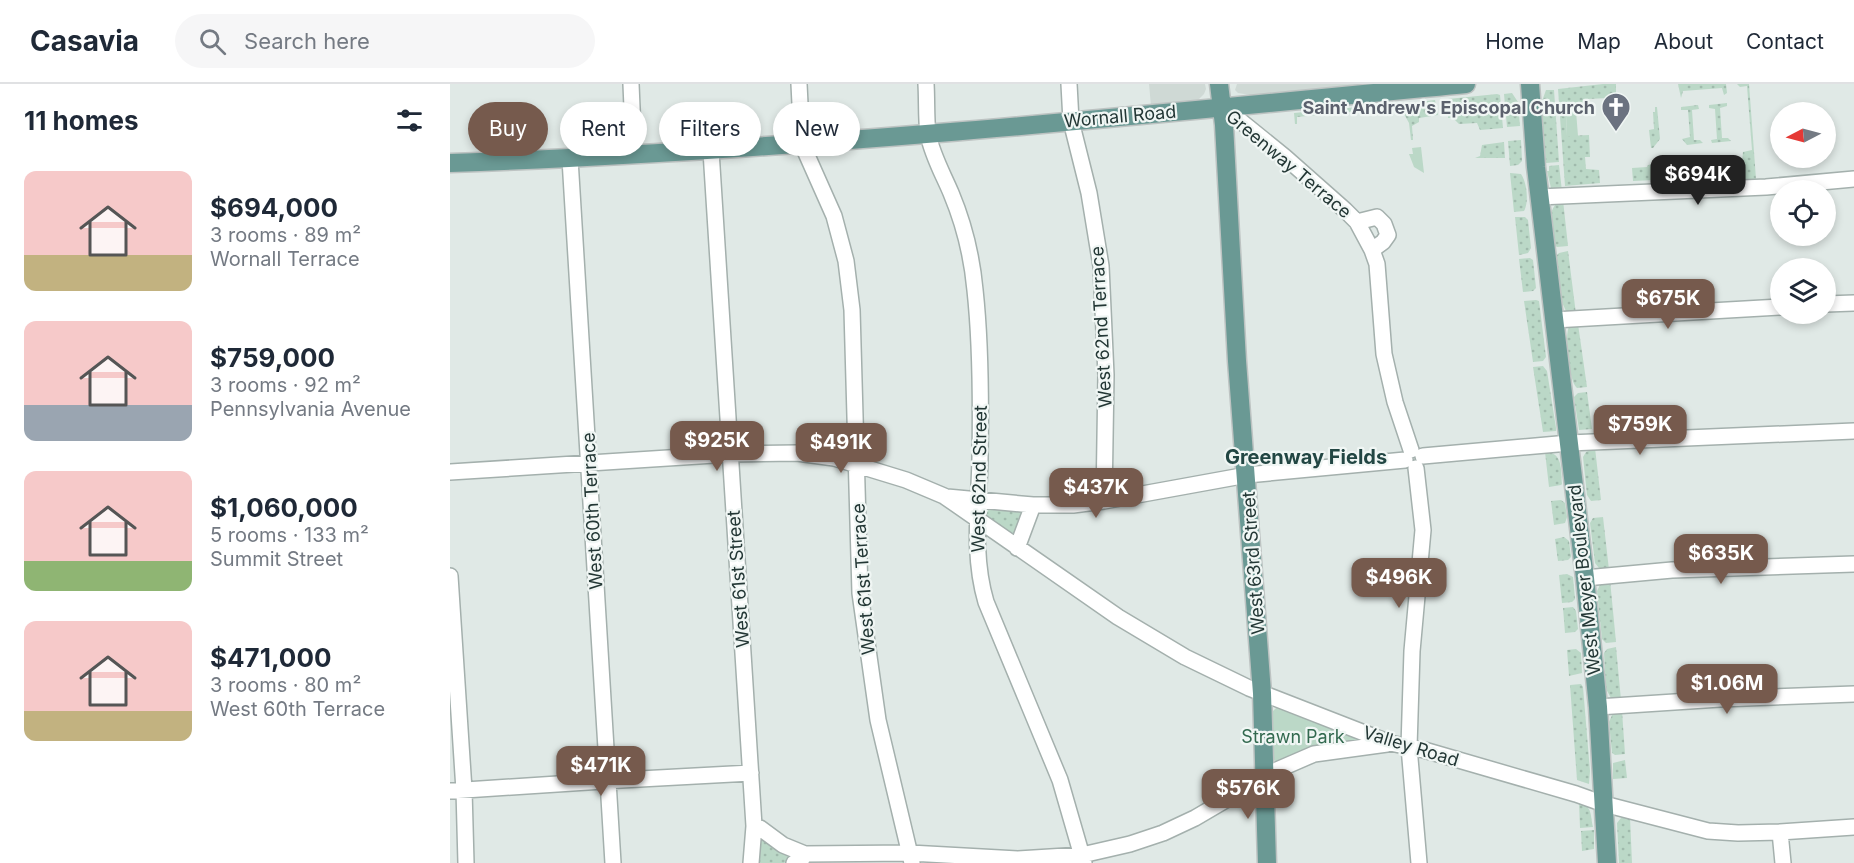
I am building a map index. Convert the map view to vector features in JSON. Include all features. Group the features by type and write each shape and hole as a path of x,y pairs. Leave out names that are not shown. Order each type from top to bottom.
{"main road":[{"name":"West 63rd Street","path":"1219,84 1262,693 1267,863"},
{"name":"Wornall Road","path":"860,139 1466,84"},
{"name":"West Meyer Boulevard","path":"1530,84 1539,196 1585,578 1598,707 1607,863"},
{"name":"Wornall Road","path":"450,163 618,156"}],"street":[{"path":"631,84 632,102"},
{"name":"West 61st Terrace","path":"800,84 801,102"},
{"name":"West 62nd Street","path":"926,84 928,133 932,150 960,218 972,266 977,314 980,393 976,546 978,567 986,602 1060,780 1083,859"},
{"name":"West 62nd Terrace","path":"1069,84 1071,121 1089,193 1102,278 1106,386 1104,501"},
{"name":"Greenway Terrace","path":"1222,106 1326,191 1357,222 1372,250 1378,277 1384,354 1395,402 1414,459 1420,486 1423,530 1412,651 1409,747 1419,863"},
{"name":"West 61st Street","path":"711,156 754,826 751,863"},
{"name":"West 61st Terrace","path":"807,156 834,216 846,261 852,310 860,593 868,663 878,720 911,858"},
{"name":"West 60th Terrace","path":"570,159 613,863"},
{"path":"1539,196 1766,187 1854,179"},
{"name":"Greenway Terrace","path":"1357,222 1377,217 1384,224 1388,236 1372,250"},
{"path":"1836,304 1854,303"},
{"path":"1554,320 1770,308"},
{"path":"450,472 730,454 797,453 857,464 906,480 944,496 1033,505 1073,505 1246,475 1569,443 1854,431"},
{"name":"Valley Road","path":"944,496 978,522 1136,629 1185,657 1262,693 1390,743 1708,831 1779,832 1854,827"},
{"path":"1017,549 1033,505"},
{"path":"1585,578 1672,570 1854,564"},
{"path":"450,576 457,791 466,863"},
{"path":"1598,707 1720,699 1854,694"},
{"path":"754,826 760,828 799,859 1083,859 1163,832 1195,818 1265,777 1314,754 1390,743"},
{"path":"457,791 751,773"},
{"path":"1779,832 1783,863"}],"shaded area":[{"path":"1149,84 1205,84 1206,89 1198,100 1151,106"},
{"path":"1237,84 1365,84 1250,95 1238,93 1235,90"}],"green space":[{"path":"1616,84 1616,101 1610,102 1609,98 1587,99 1587,102 1580,103 1581,110 1566,112 1567,136 1589,135 1590,157 1585,157 1586,169 1599,170 1600,183 1565,186 1558,89"},
{"path":"1678,84 1726,84 1727,93 1724,95 1722,88 1683,91 1681,98"},
{"path":"1737,84 1749,84 1756,179 1670,180 1669,177 1681,168 1686,157 1692,157 1693,165 1742,162 1743,152 1752,150 1747,86 1740,87"},
{"path":"1546,90 1554,90 1559,162 1546,163 1541,104"},
{"path":"1512,93 1518,102 1520,126 1507,127 1504,94"},
{"path":"1500,95 1503,128 1480,130 1477,123 1459,124 1453,118 1448,118 1448,115 1453,114 1452,109 1449,109 1448,99"},
{"path":"1435,100 1438,115 1419,118 1419,122 1412,126 1413,140 1411,140 1409,123 1404,114 1404,104"},
{"path":"1727,103 1727,106 1720,108 1722,138 1728,138 1731,141 1712,143 1711,140 1717,139 1715,109 1709,108 1709,105"},
{"path":"1392,104 1393,115 1391,115 1390,108 1297,117 1297,124 1295,124 1294,113"},
{"path":"1698,105 1699,109 1692,110 1694,140 1700,140 1703,143 1687,145 1682,139 1690,137 1688,110 1681,110 1681,107"},
{"path":"1655,107 1657,107 1660,139 1651,148 1649,130 1654,129"},
{"path":"1576,111 1578,136 1567,136 1566,112"},
{"path":"1521,140 1522,161 1518,165 1510,166 1508,141"},
{"path":"1504,142 1505,158 1475,158 1480,156 1482,145"},
{"path":"1421,147 1424,173 1414,167 1409,154 1413,154 1412,148"},
{"path":"1653,164 1654,180 1633,181 1632,168 1647,167"},
{"path":"1559,165 1562,191 1551,188 1547,171 1549,171 1549,166"},
{"path":"1510,173 1521,174 1523,178 1527,198 1524,211 1514,212"},
{"path":"1563,200 1568,246 1557,247 1554,245 1551,213 1557,203"},
{"path":"1515,217 1525,217 1528,220 1531,248 1528,253 1519,255"},
{"path":"1568,251 1576,314 1566,311 1560,298 1555,257 1559,253"},
{"path":"1519,259 1533,260 1536,288 1533,291 1523,292"},
{"path":"1524,301 1539,301 1546,357 1543,361 1533,362"},
{"path":"1578,324 1587,387 1577,388 1570,368 1567,339 1569,327"},
{"path":"1543,366 1547,371 1556,431 1543,432 1533,367"},
{"path":"1587,392 1592,429 1579,430 1574,397 1578,393"},
{"path":"1595,448 1601,500 1591,501 1587,495 1583,457 1586,452"},
{"path":"1545,452 1558,458 1561,468 1561,485 1549,487"},
{"path":"1561,500 1565,503 1567,517 1565,523 1554,525 1551,501"},
{"path":"989,509 1019,511 1023,515 1016,536 1013,537 986,519 985,515"},
{"path":"1603,517 1609,570 1599,568 1595,563 1590,523 1593,518"},
{"path":"1564,537 1569,541 1571,557 1568,560 1558,561 1555,539"},
{"path":"1567,574 1573,577 1575,599 1572,602 1562,603 1559,575"},
{"path":"1610,580 1616,642 1606,643 1602,639 1597,591 1601,583"},
{"path":"1573,607 1576,611 1578,629 1575,632 1565,633 1563,608"},
{"path":"1616,647 1621,700 1611,698 1606,689 1604,653 1607,649"},
{"path":"1576,649 1581,653 1582,673 1569,676 1567,650"},
{"path":"1581,684 1590,771 1589,784 1577,780 1570,685"},
{"name":"Strawn Park","path":"1277,707 1358,736 1361,741 1279,762 1275,761 1271,713"},
{"path":"1622,711 1625,754 1615,755 1612,753 1609,722 1613,713"},
{"path":"1625,760 1627,778 1613,779 1613,763"},
{"path":"1579,802 1589,809 1593,827 1580,828"},
{"path":"1630,817 1632,863 1619,863 1617,823 1621,818"},
{"path":"1594,830 1594,849 1582,851 1581,831"},
{"path":"763,838 790,856 791,860 784,863 759,863 760,839"}],"place":[{"name":"Saint Andrew's Episcopal Church","path":"1616,132"}],"district":[{"name":"Greenway Fields","path":"1306,457"}]}
